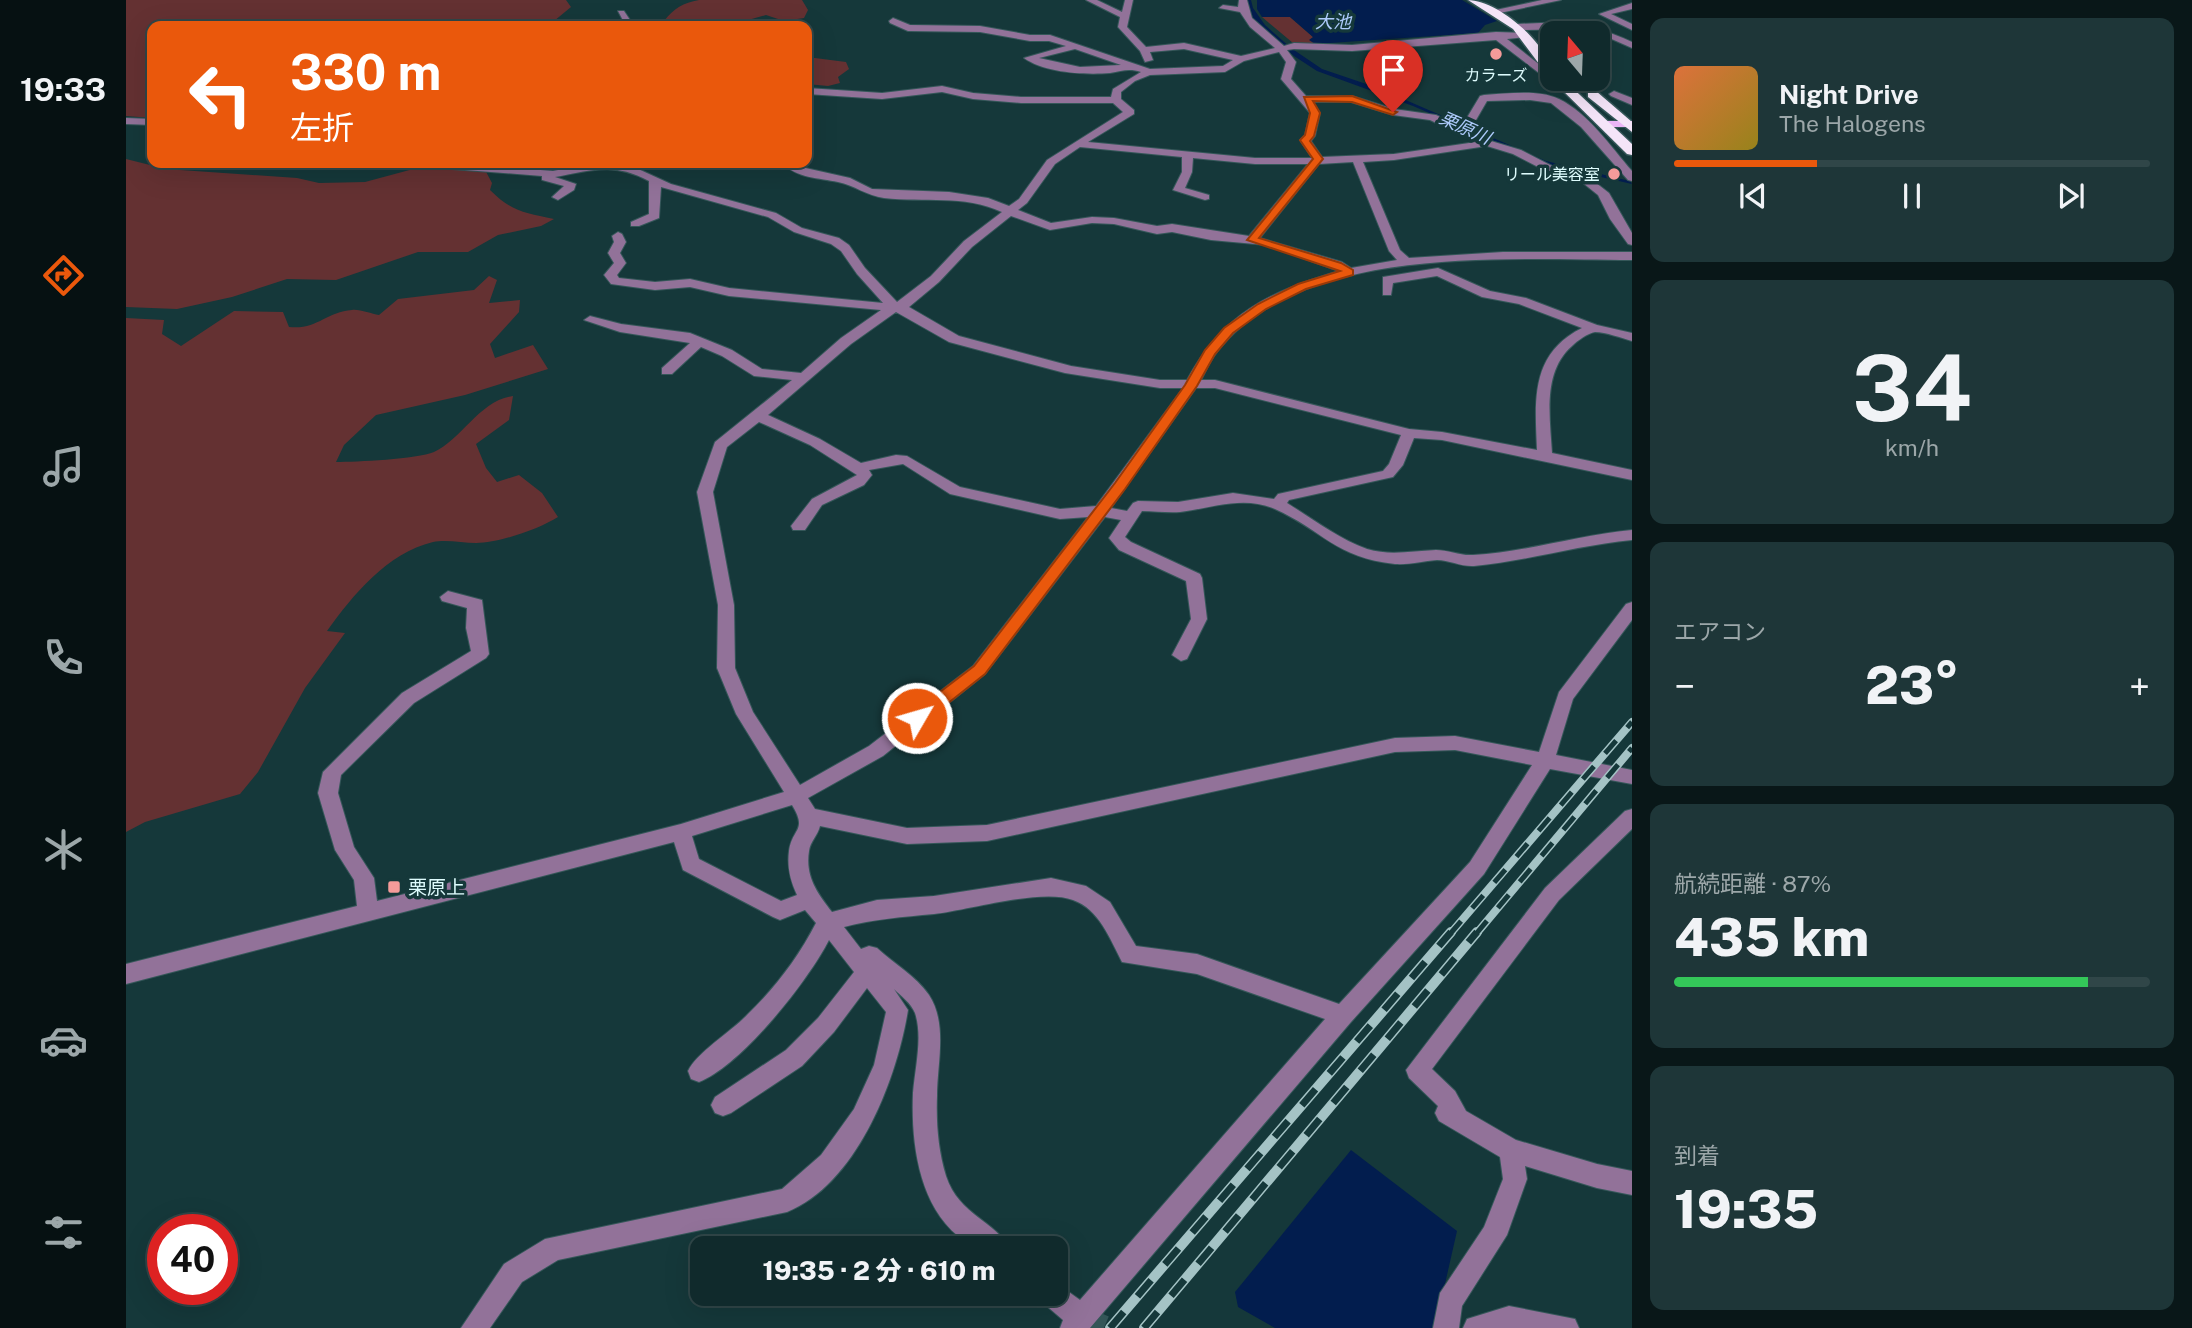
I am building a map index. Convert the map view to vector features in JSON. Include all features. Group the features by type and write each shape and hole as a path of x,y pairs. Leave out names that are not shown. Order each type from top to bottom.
{"highway":[{"path":"1473,0 1495,11 1540,48"},
{"path":"1520,31 1540,58"},
{"path":"1570,91 1632,151"},
{"path":"1589,91 1631,125"}],"main road":[{"path":"1606,124 1631,125"}],"street":[{"path":"1090,0 1124,16"},
{"path":"1116,100 1116,91 1147,71 1149,62 1144,50 1122,27 1129,0"},
{"path":"1495,11 1557,0"},
{"path":"1223,8 1243,5 1255,27 1286,47"},
{"path":"1632,6 1603,14 1632,27"},
{"path":"1257,12 1286,47 1291,62 1286,79 1290,88 1307,99 1315,113 1310,136 1305,140 1317,161"},
{"path":"621,13 627,21"},
{"path":"893,21 908,29 980,29 1050,38 1147,71 1213,71 1234,65 1241,59 1286,47 1352,48 1496,35 1574,23 1594,28 1632,45"},
{"path":"1496,35 1540,69"},
{"path":"1144,50 1184,46 1241,59"},
{"path":"1078,47 1029,58 1041,64 1102,71 1121,70 1130,65"},
{"path":"474,1328 513,1273 554,1248 787,1200 808,1186 836,1156 871,1103 894,1039 897,1010 809,899 799,877 799,849 810,829 809,816 745,714 726,668 726,605 705,492 720,445 846,341 894,307 905,304 935,279 968,244 1027,196 1051,162 1130,112 1116,100 1021,100 973,96 942,89 882,96 812,91"},
{"path":"1614,94 1632,102"},
{"path":"1460,126 1472,118 1484,99 1548,96 1565,108 1632,178"},
{"path":"1307,99 1352,99 1393,112 1432,117 1460,126 1487,143 1517,152 1548,168 1598,187 1632,241"},
{"path":"126,121 147,122"},
{"path":"1079,144 1255,161 1317,161 1357,160 1487,143"},
{"path":"1188,154 1187,172 1179,190 1205,197"},
{"path":"1357,160 1395,251 1406,262"},
{"path":"1252,240 1317,161"},
{"path":"479,168 552,174 583,168"},
{"path":"631,168 654,181 772,215 798,230 835,241 845,248 861,271 894,307"},
{"path":"794,168 846,180 869,192 886,195 988,201 1050,227 1092,220 1114,221 1252,240 1338,265 1349,272"},
{"path":"505,170 570,184 570,188 558,197"},
{"path":"635,223 655,216 654,181"},
{"path":"618,236 620,242 614,253 620,263 610,275 615,281 655,286 691,282 729,292 894,307 904,309 954,339 1070,370 1160,384 1215,384 1409,433 1442,436 1632,475"},
{"path":"126,974 681,832 796,796 876,751 979,670 1191,386 1209,352 1262,306 1302,286 1349,272 1406,262 1435,265 1632,256"},
{"path":"1387,292 1387,279 1435,265 1486,294 1534,305 1593,328 1632,337"},
{"path":"590,320 620,328 685,336 727,353 760,373 803,377"},
{"path":"1545,456 1543,391 1548,368 1562,345 1579,333 1593,328"},
{"path":"667,371 699,342"},
{"path":"758,416 815,442 848,464 860,468 896,459 907,460 955,491 1060,514 1100,511 1130,517"},
{"path":"1279,505 1283,497 1388,474 1396,465 1409,433"},
{"path":"799,526 817,502 859,482 865,475 860,468"},
{"path":"1181,655 1199,619 1194,578 1125,546 1117,538 1138,506 1178,507 1233,498 1279,505 1349,548 1368,555 1398,559 1439,555 1470,561 1535,552 1591,539 1632,535"},
{"path":"368,912 364,878 345,850 328,793 332,772 408,698 480,654 475,628 476,604 448,597"},
{"path":"1062,1306 1077,1323 1343,1015 1477,868 1545,761 1565,697 1632,608"},
{"path":"809,816 907,836 987,833 1395,745 1455,744 1632,778"},
{"path":"1632,817 1552,894 1417,1070 1447,1099 1451,1115 1511,1150 1597,1176 1632,1183"},
{"path":"681,832 690,864 701,870 780,911 809,899"},
{"path":"827,922 877,909 934,905 1051,887 1079,892 1103,908 1130,955 1198,964 1343,1015"},
{"path":"699,1071 737,1042 765,1014 813,953 827,922"},
{"path":"723,1105 794,1058 827,1025 869,956 921,1003 927,1018 928,1047 924,1096 931,1167 950,1211 980,1236"},
{"path":"1446,1328 1449,1302 1494,1234 1516,1179 1511,1150"},
{"path":"1476,1328 1509,1319 1566,1328"}],"shaded area":[{"path":"126,0 566,0 571,7 554,21 147,21 147,118 126,116"},
{"path":"699,0 802,0 808,10 804,18 784,21 766,15 745,21 664,21 679,7"},
{"path":"1262,17 1290,17 1313,37 1315,44 1293,43"},
{"path":"812,58 846,62 849,69 838,77 840,83 828,86 812,84"},
{"path":"126,159 147,164 147,168 297,178 319,183 365,182 417,168 484,168 492,183 490,190 505,203 527,213 554,219 541,226 498,235 468,252 418,252 336,280 287,279 232,297 177,309 126,307"},
{"path":"489,276 497,280 489,303 520,300 519,312 490,344 495,358 533,345 548,369 465,395 376,415 344,445 336,462 401,458 434,452 453,439 481,412 501,399 513,396 509,420 476,444 486,468 497,482 519,475 542,493 558,517 496,541 433,542 401,555 372,577 327,631 345,633 305,688 258,772 240,794 145,822 126,832 126,318 164,320 162,334 181,346 234,311 283,312 289,327 307,326 343,311 358,310 379,315 398,299 474,290"}],"water":[{"name":"栗原川","path":"1246,0 1251,0 1253,8 1265,25 1291,48 1322,69 1378,88 1546,161 1630,181 1632,184 1552,166 1413,106 1317,71 1294,56 1248,16"},
{"name":"大池","path":"1257,0 1462,0 1497,21 1485,25 1478,33 1315,44 1309,40 1313,37 1290,17 1262,17 1257,9"},
{"path":"1351,1150 1457,1231 1435,1328 1275,1328 1238,1307 1235,1292"}],"tunnel":[{"path":"1082,1318 1105,1328"}],"railway":[{"path":"1450,934 1632,722"},
{"path":"1476,934 1632,748"},
{"path":"1110,1328 1451,932"},
{"path":"1144,1328 1477,932"}],"place":[{"name":"カラーズ","path":"1496,54"},
{"name":"リール美容室","path":"1614,174"},
{"name":"栗原上","path":"394,887"}],"route":[{"path":"917,718 979,670 1120,486 1191,386 1209,352 1228,331 1262,306 1302,286 1349,272 1338,265 1268,242 1252,240 1318,159 1305,140 1310,136 1315,113 1307,99 1352,99 1393,112"}]}
